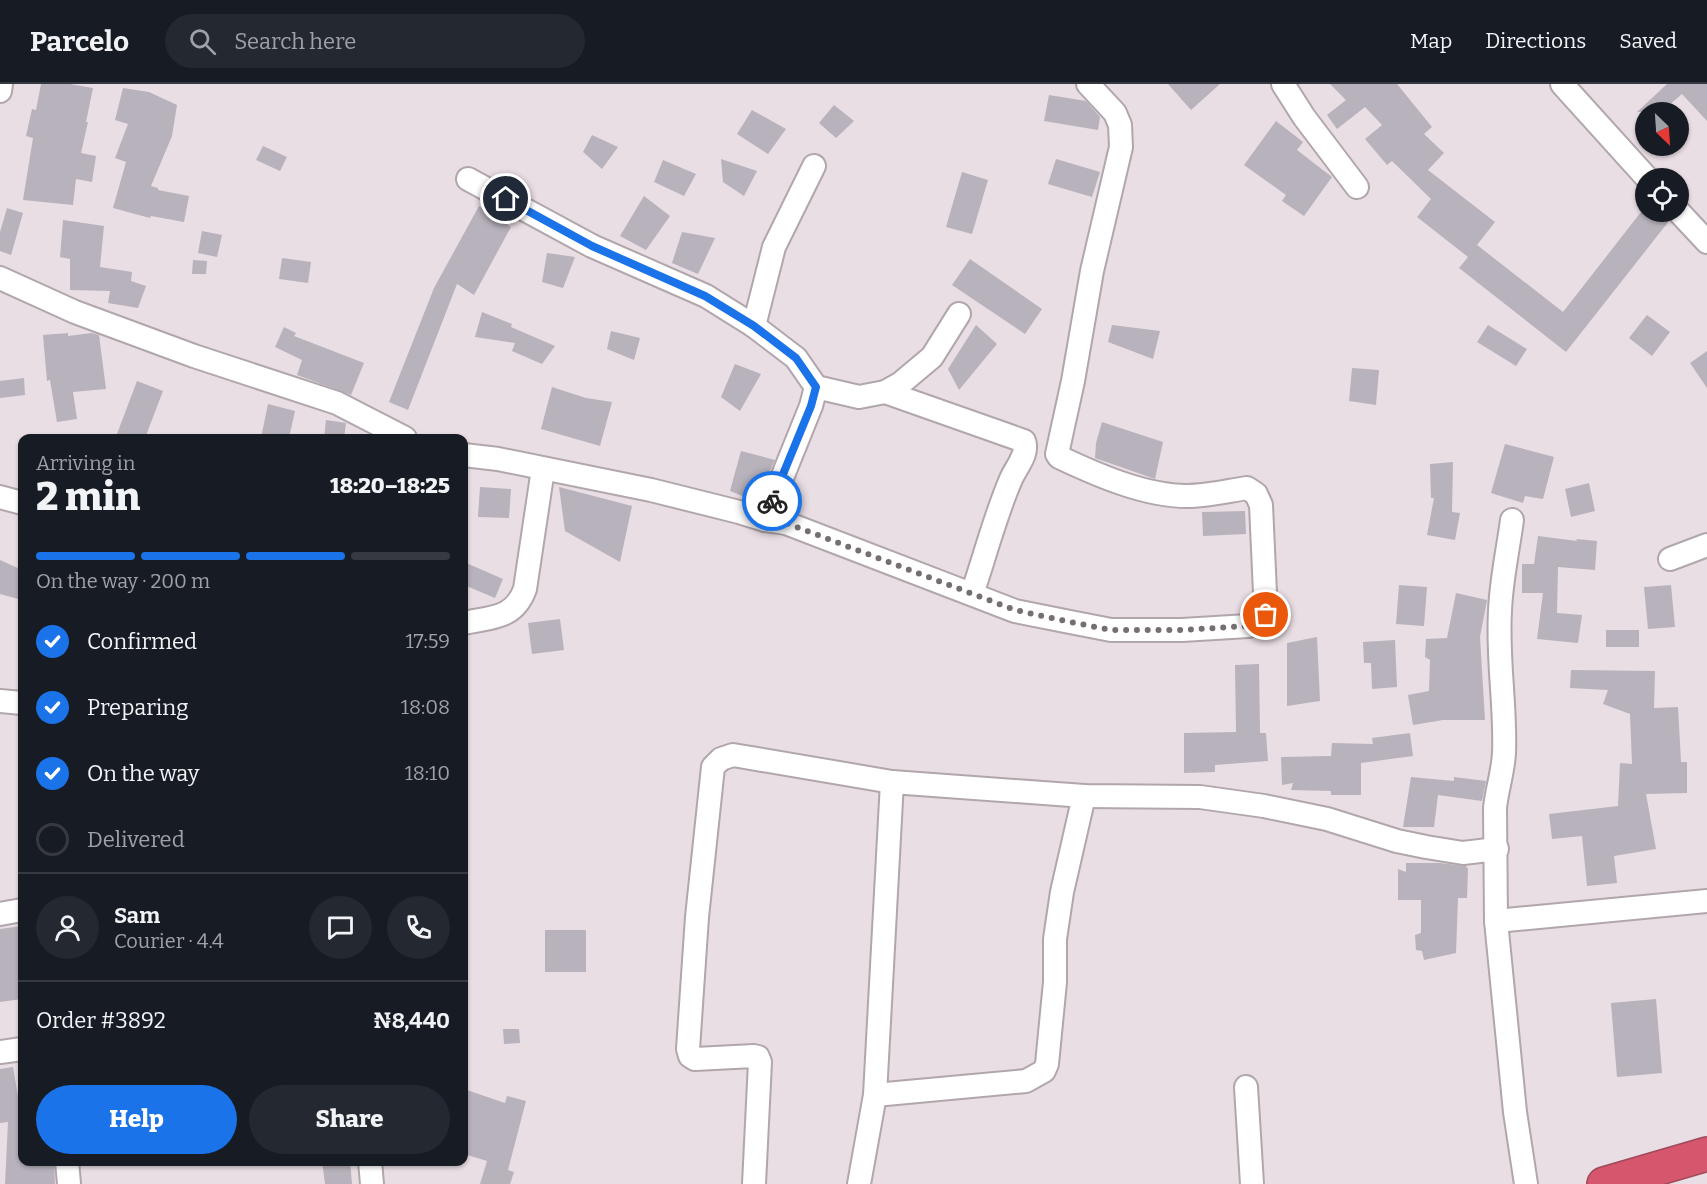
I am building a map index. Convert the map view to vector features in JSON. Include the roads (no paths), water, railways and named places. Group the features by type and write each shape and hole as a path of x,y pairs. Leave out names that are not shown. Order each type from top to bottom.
{"highway":[{"path":"1604,1184 1707,1154"}],"street":[{"path":"0,91 2,84"},
{"path":"468,455 498,459 651,490 765,520 786,523 1015,610 1111,630 1182,630 1248,626 1261,621 1266,615 1261,505 1256,494 1247,488 1184,496 1149,490 1098,476 1059,458 1057,454 1066,419 1092,271 1121,147 1120,125 1115,113 1088,84"},
{"path":"1283,84 1304,117 1357,188"},
{"path":"1562,84 1638,168"},
{"path":"754,326 774,247 814,166"},
{"path":"468,179 592,246 705,296 754,326 796,358 816,387 859,397 885,392 901,383 932,357 959,314"},
{"path":"1688,222 1707,242"},
{"path":"0,279 104,323 194,356 337,403 397,434"},
{"path":"765,520 811,406 816,387"},
{"path":"885,392 1024,441 1025,453 1011,479 972,594"},
{"path":"468,622 504,615 514,609 520,601 525,589 543,469"},
{"path":"0,497 18,502"},
{"path":"1512,520 1500,610 1504,757 1497,789 1497,921 1515,1112 1526,1184"},
{"path":"1670,559 1707,545"},
{"path":"0,700 18,702"},
{"path":"754,1184 760,1062 754,1056 695,1059 690,1056 688,1049 697,917 713,767 721,759 733,755 892,782 1084,796 1200,797 1264,806 1327,819 1397,841 1464,853 1497,849"},
{"path":"859,1184 875,1095 892,782"},
{"path":"875,1095 1026,1081 1044,1071 1047,1064 1055,982 1055,939 1062,892 1084,796"},
{"path":"1464,853 1497,878"},
{"path":"1497,921 1707,901"},
{"path":"0,914 18,911"},
{"path":"0,1052 18,1049"},
{"path":"1246,1087 1252,1184"},
{"path":"67,1166 69,1184"},
{"path":"370,1166 372,1184"}]}
